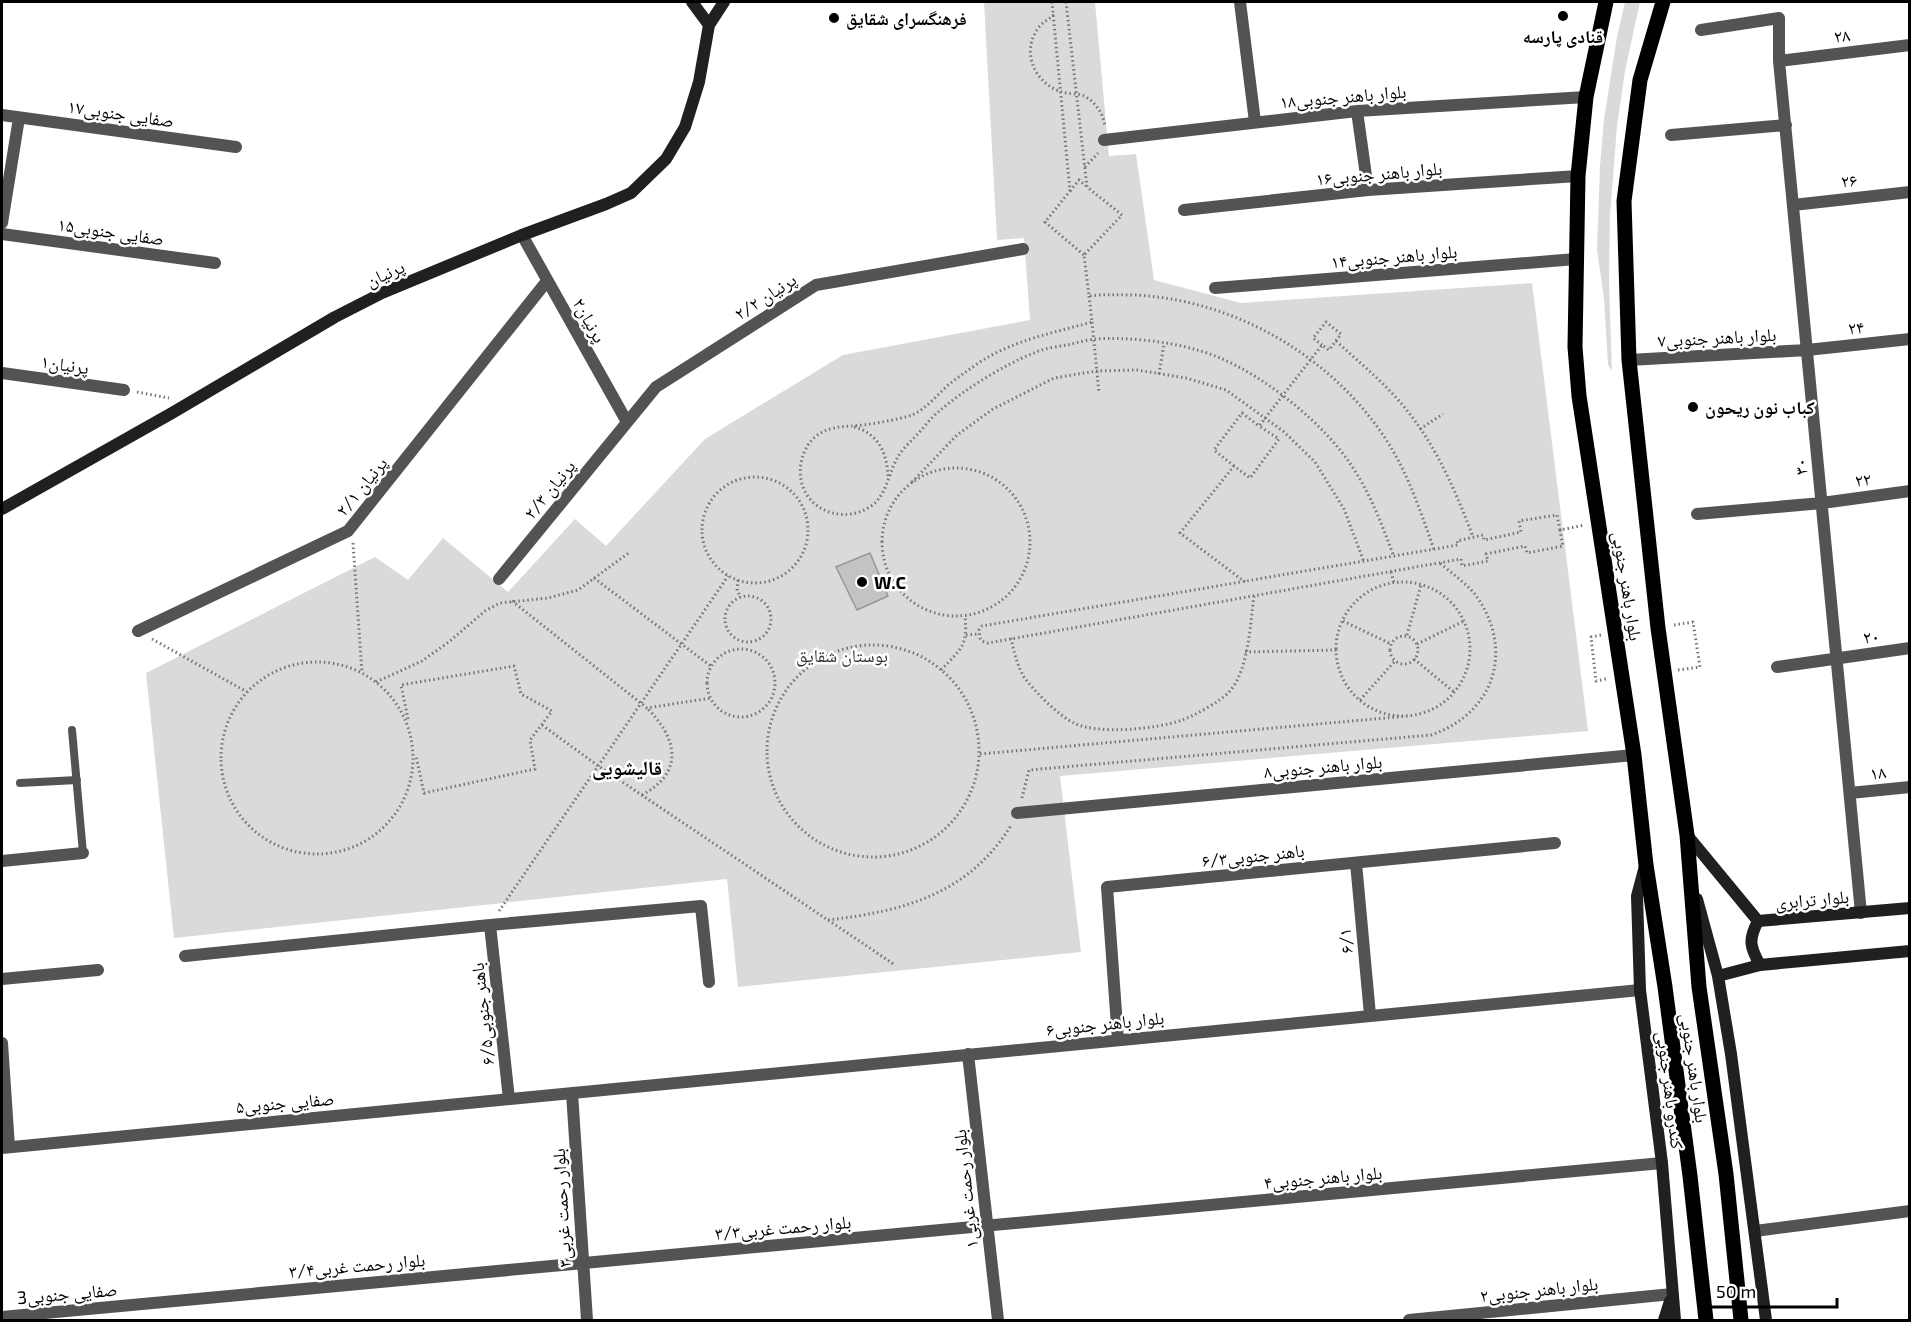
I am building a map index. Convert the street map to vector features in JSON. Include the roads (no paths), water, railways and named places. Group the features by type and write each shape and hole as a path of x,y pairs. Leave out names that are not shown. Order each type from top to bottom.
{"main road":[{"name":"بلوار باهنر جنوبی","path":"1606,2 1586,97 1578,176 1575,347 1579,396 1634,755 1646,865 1690,1176 1706,1320"},
{"name":"بلوار باهنر جنوبی","path":"1663,2 1640,80 1624,201 1629,360 1658,628 1687,836 1699,987 1726,1174 1741,1320"}],"street":[{"path":"692,2 710,25 724,2"},
{"path":"1240,2 1255,122"},
{"name":"۳۰","path":"1701,30 1779,18 1779,61 1861,912"},
{"name":"پرنیان","path":"2,509 335,317 382,294 522,235 631,193 666,159 685,127 699,82 710,25"},
{"name":"۲۸","path":"1779,61 1910,45"},
{"name":"۱۸بلوار باهنر جنوبی","path":"1104,140 1357,111 1586,97"},
{"path":"1357,111 1368,190"},
{"name":"صفایی جنوبی۱۷","path":"2,115 236,147"},
{"path":"2,223 19,118"},
{"path":"1671,135 1785,125"},
{"name":"بلوار باهنر جنوبی۱۶","path":"1184,210 1368,190 1578,176"},
{"name":"۲۶","path":"1793,205 1910,192"},
{"name":"صفایی جنوبی۱۵","path":"2,234 215,263"},
{"name":"پرنیان۲","path":"522,235 627,422"},
{"name":"پرنیان ۲/۲","path":"627,422 656,387 816,285 1023,249"},
{"name":"بلوار باهنر جنوبی۱۴","path":"1215,288 1576,259"},
{"name":"پرنیان ۲/۱","path":"138,631 348,531 547,281"},
{"name":"۲۴","path":"1807,350 1910,339"},
{"name":"بلوار باهنر جنوبی۷","path":"1629,360 1807,350"},
{"name":"پرنیان۱","path":"2,373 124,390"},
{"name":"پرنیان ۲/۳","path":"499,579 627,422"},
{"name":"۲۲","path":"1697,514 1910,491"},
{"name":"۲۰","path":"1777,667 1910,648"},
{"name":"۸بلوار باهنر جنوبی","path":"1017,813 1634,755"},
{"name":"۱۸","path":"1850,794 1910,787"},
{"name":"بلوار ترابری","path":"1687,836 1758,921 1910,908"},
{"name":"۶/۳باهنر جنوبی","path":"1118,1040 1107,887 1555,843"},
{"path":"2,861 83,853"},
{"name":"۶/۱","path":"1356,863 1370,1016"},
{"name":"کندرو باهنر جنوبی","path":"1646,865 1637,896 1640,990 1662,1163 1675,1320"},
{"path":"1692,881 1718,976 1731,1054 1766,1320"},
{"path":"185,956 701,906 709,982"},
{"path":"1758,921 1751,935 1752,950 1760,965"},
{"name":"باهنر جنوبی۶/۵","path":"490,925 509,1099"},
{"path":"1718,976 1760,965 1910,951"},
{"path":"2,980 98,969"},
{"name":"بلوار باهنر جنوبی۶","path":"572,1093 1640,990"},
{"path":"2,1043 5,1147"},
{"name":"بلوار رحمت غربی۱","path":"968,1054 998,1320"},
{"name":"صفایی جنوبی۵","path":"5,1147 572,1093"},
{"name":"بلوار رحمت غربی۳","path":"572,1093 587,1320"},
{"name":"بلوار باهنر جنوبی۴","path":"987,1227 1662,1163"},
{"path":"1755,1231 1910,1211"},
{"name":"بلوار رحمت غربی۳/۳","path":"582,1262 987,1227"},
{"name":"بلوار رحمت غربی۳/۴","path":"135,1305 582,1262"},
{"path":"1664,1320 1672,1294"},
{"name":"بلوار باهنر جنوبی۲","path":"1409,1320 1672,1294"},
{"name":"3صفایی جنوبی","path":"2,1317 135,1305"}],"lane":[{"path":"72,730 83,853"},
{"path":"20,783 77,780"}],"place":[{"name":"قنادی پارسه","path":"1563,16"},
{"name":"فرهنگسرای شقایق","path":"834,18"},
{"name":"کباب نون ریحون","path":"1693,407"},
{"name":"W.C","path":"862,582"}],"district":[{"name":"قالیشویی","path":"627,767"}],"park label":[{"name":"بوستان شقایق","path":"842,655"}]}
